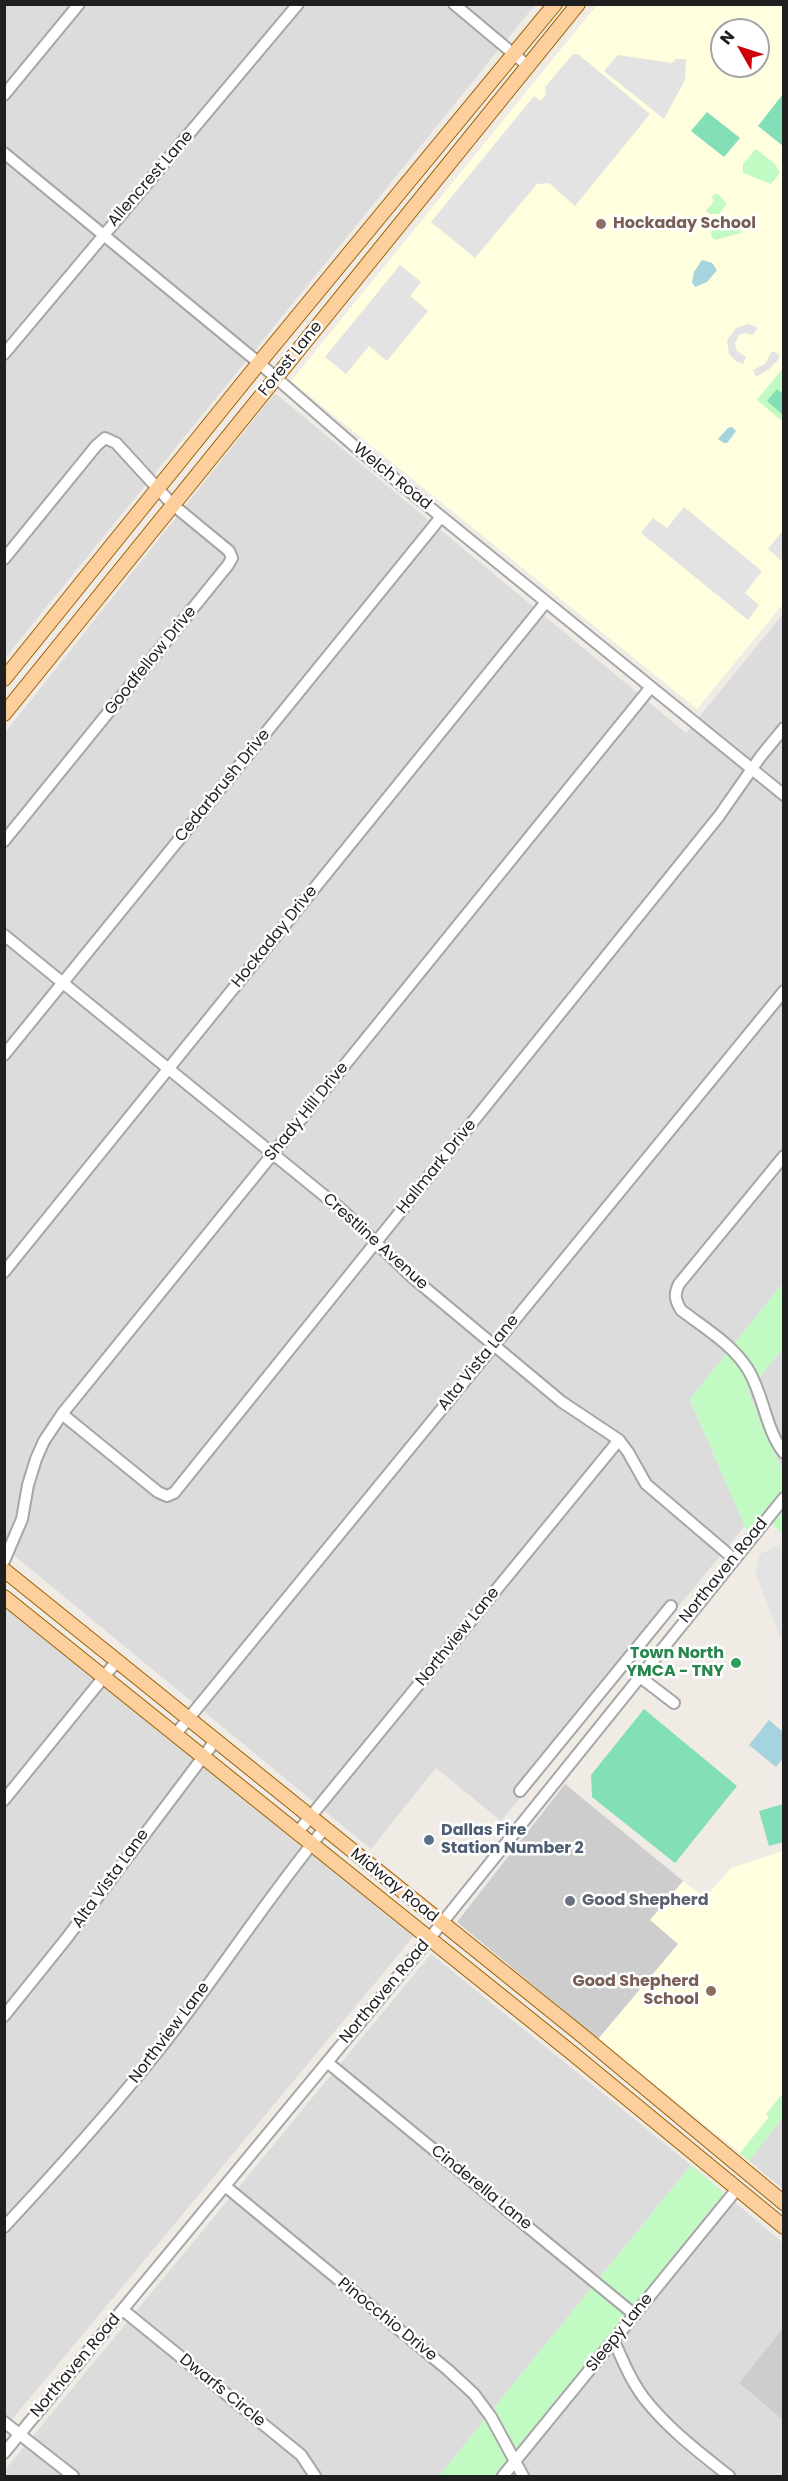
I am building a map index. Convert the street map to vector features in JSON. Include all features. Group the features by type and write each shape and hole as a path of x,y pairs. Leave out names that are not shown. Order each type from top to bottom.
{"main road":[{"name":"Forest Lane","path":"4,679 259,363 555,4"},
{"name":"Forest Lane","path":"4,714 578,4"},
{"path":"395,200 410,212"},
{"name":"Midway Road","path":"4,1570 584,2037 783,2203"},
{"name":"Midway Road","path":"4,1597 581,2060 783,2227"}],"street":[{"path":"4,95 79,4"},
{"name":"Allencrest Lane","path":"4,354 103,234 203,120 298,4"},
{"path":"454,4 528,66"},
{"name":"Welch Road","path":"4,153 259,363 441,517 783,795"},
{"name":"Goodfellow Drive","path":"4,559 105,438 116,443 172,504 229,551 231,558 228,566 4,841"},
{"name":"Cedarbrush Drive","path":"4,1055 441,517"},
{"name":"Hockaday Drive","path":"4,1272 546,602"},
{"name":"Shady Hill Drive","path":"4,1561 22,1519 28,1485 36,1459 62,1414 651,687"},
{"name":"Hallmark Drive","path":"62,1414 158,1492 167,1496 174,1493 719,816 783,728"},
{"name":"Crestline Avenue","path":"4,935 342,1210 412,1277 581,1417 619,1440 646,1485 734,1559"},
{"name":"Alta Vista Lane","path":"175,1735 783,991"},
{"path":"783,1156 675,1291 676,1302 681,1310 739,1357 748,1369 776,1442 783,1453"},
{"name":"Northview Lane","path":"297,1833 619,1440"},
{"name":"Northaven Road","path":"4,2452 429,1939 783,1498"},
{"path":"520,1791 671,1606"},
{"path":"649,1633 664,1646"},
{"path":"4,1800 116,1662"},
{"path":"640,1677 674,1703"},
{"name":"Alta Vista Lane","path":"4,2016 66,1939 215,1741"},
{"path":"551,1754 567,1767"},
{"name":"Northview Lane","path":"4,2227 91,2134 167,2040 324,1829"},
{"name":"Cinderella Lane","path":"327,2062 635,2315"},
{"name":"Pinocchio Drive","path":"225,2186 474,2394 501,2434 514,2463 523,2476"},
{"name":"Sleepy Lane","path":"503,2476 736,2188"},
{"name":"Dwarfs Circle","path":"123,2310 301,2455 315,2476"},
{"path":"614,2341 631,2378 644,2398 681,2437 729,2476"},
{"path":"4,2421 73,2476"}],"shaded area":[{"path":"5,5 535,5 5,658"},
{"name":"Hockaday School","path":"597,5 783,5 783,604 697,709 291,381"},
{"path":"573,54 578,54 650,114 575,206 549,183 537,184 475,258 431,222 534,96 541,101 546,94 545,87"},
{"path":"618,55 672,63 676,59 686,59 685,80 664,119 604,71"},
{"path":"400,265 421,282 410,296 428,311 387,361 369,346 346,374 325,357"},
{"path":"749,324 758,328 753,335 746,333 739,335 735,344 737,351 746,357 743,364 729,354 727,340 736,328"},
{"path":"772,351 780,355 778,360 756,377 753,370 765,364"},
{"path":"275,393 686,733 783,614 783,1283 690,1400 745,1526 501,1821 436,1768 371,1849 5,1548 4,734"},
{"path":"684,507 762,571 745,593 759,605 748,620 641,533 653,518 667,528"},
{"path":"783,530 783,562 768,549"},
{"path":"783,1348 783,1472 748,1392"},
{"path":"783,1543 783,1645 755,1572 760,1554"},
{"path":"5,1607 414,1936 5,2428"},
{"name":"Good Shepherd","path":"565,1784 683,1881 650,1920 678,1944 598,2039 457,1922"},
{"name":"Good Shepherd School","path":"783,1851 783,2093 766,2114 769,2117 740,2153 598,2039 678,1944 650,1920 683,1881 705,1898 731,1868"},
{"path":"431,1954 691,2165 439,2476 5,2476 5,2470"},
{"path":"783,2117 783,2189 749,2161"},
{"path":"724,2193 783,2243 783,2328 739,2383 783,2420 783,2476 495,2476"},
{"path":"783,2328 784,2420 739,2383"}],"green space":[{"path":"783,94 783,146 758,126"},
{"path":"707,112 740,138 724,157 691,131"},
{"path":"756,149 775,164 780,173 771,184 743,173 743,164"},
{"path":"718,194 727,204 719,214 710,214 706,211 714,201 712,197"},
{"path":"731,219 739,221 741,233 715,240 711,236 713,228 731,222"},
{"path":"783,368 783,422 757,400"},
{"path":"777,389 783,394 783,415 767,401"},
{"path":"783,1283 783,1348 748,1392 783,1472 783,1491 748,1534 690,1399"},
{"path":"783,1506 783,1536 771,1522"},
{"path":"644,1709 737,1786 675,1863 592,1797 591,1775"},
{"path":"783,1804 783,1842 769,1846 759,1811"},
{"path":"783,2093 783,2117 749,2161 740,2153 769,2117 766,2114"},
{"path":"691,2165 724,2193 495,2476 439,2476"}],"water":[{"path":"702,260 712,263 717,270 707,282 695,287 692,282 694,272"},
{"path":"732,427 736,431 727,443 718,439 728,428"},
{"path":"769,1720 783,1732 783,1758 776,1767 749,1745"}],"place":[{"name":"Hockaday School","path":"601,224"},
{"name":"Town North YMCA - TNY","path":"736,1663"},
{"name":"Dallas Fire Station Number 2","path":"429,1840"},
{"name":"Good Shepherd","path":"570,1901"},
{"name":"Good Shepherd School","path":"711,1991"}]}
